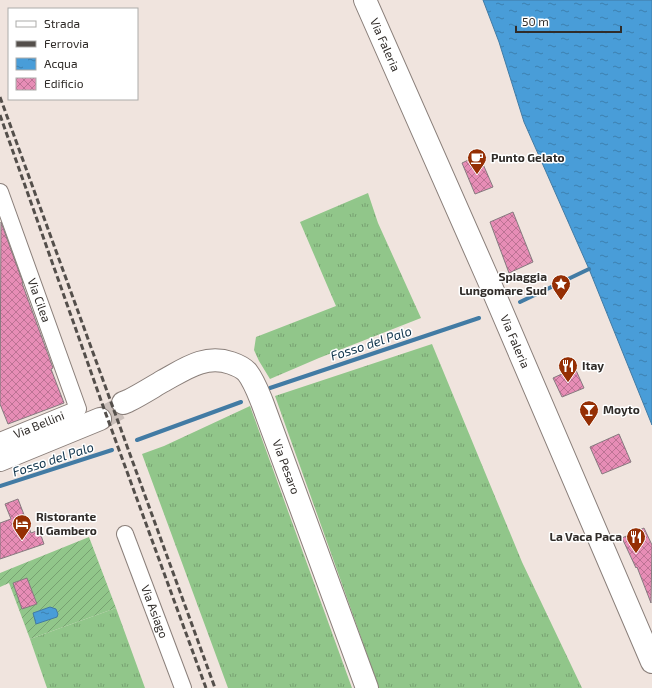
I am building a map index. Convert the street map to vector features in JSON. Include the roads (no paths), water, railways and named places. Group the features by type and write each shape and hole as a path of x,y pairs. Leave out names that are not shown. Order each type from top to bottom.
{"street":[{"name":"Via Faleria","path":"365,0 488,279 652,662"},
{"name":"Via Cilea","path":"0,192 93,416"},
{"name":"Via Pesaro","path":"125,403 185,369 209,360 222,360 237,365 246,371 252,380 262,402 367,688"},
{"path":"1,443 93,416"},
{"name":"Via Asiago","path":"125,534 183,688"}],"water":[{"path":"483,0 652,0 652,425 589,269 524,122 499,42"},
{"path":"50,607 56,609 58,614 57,617 36,624 33,613"}],"waterway":[{"name":"Fosso del Palo","path":"520,302 589,269"},
{"name":"Fosso del Palo","path":"270,388 479,318"},
{"name":"Fosso del Palo","path":"137,440 241,402"},
{"name":"Fosso del Palo","path":"0,486 112,450"}],"tunnel":[{"path":"100,419 124,406"}],"railway":[{"path":"0,97 215,688"},
{"path":"0,115 103,406 206,688"}],"place":[{"name":"Punto Gelato","path":"477,175"},
{"name":"Spiaggia Lungomare Sud","path":"561,301"},
{"name":"Itay","path":"568,383"},
{"name":"Moyto","path":"589,427"},
{"name":"Ristorante Il Gambero","path":"22,541"},
{"name":"La Vaca Paca","path":"636,554"}]}
